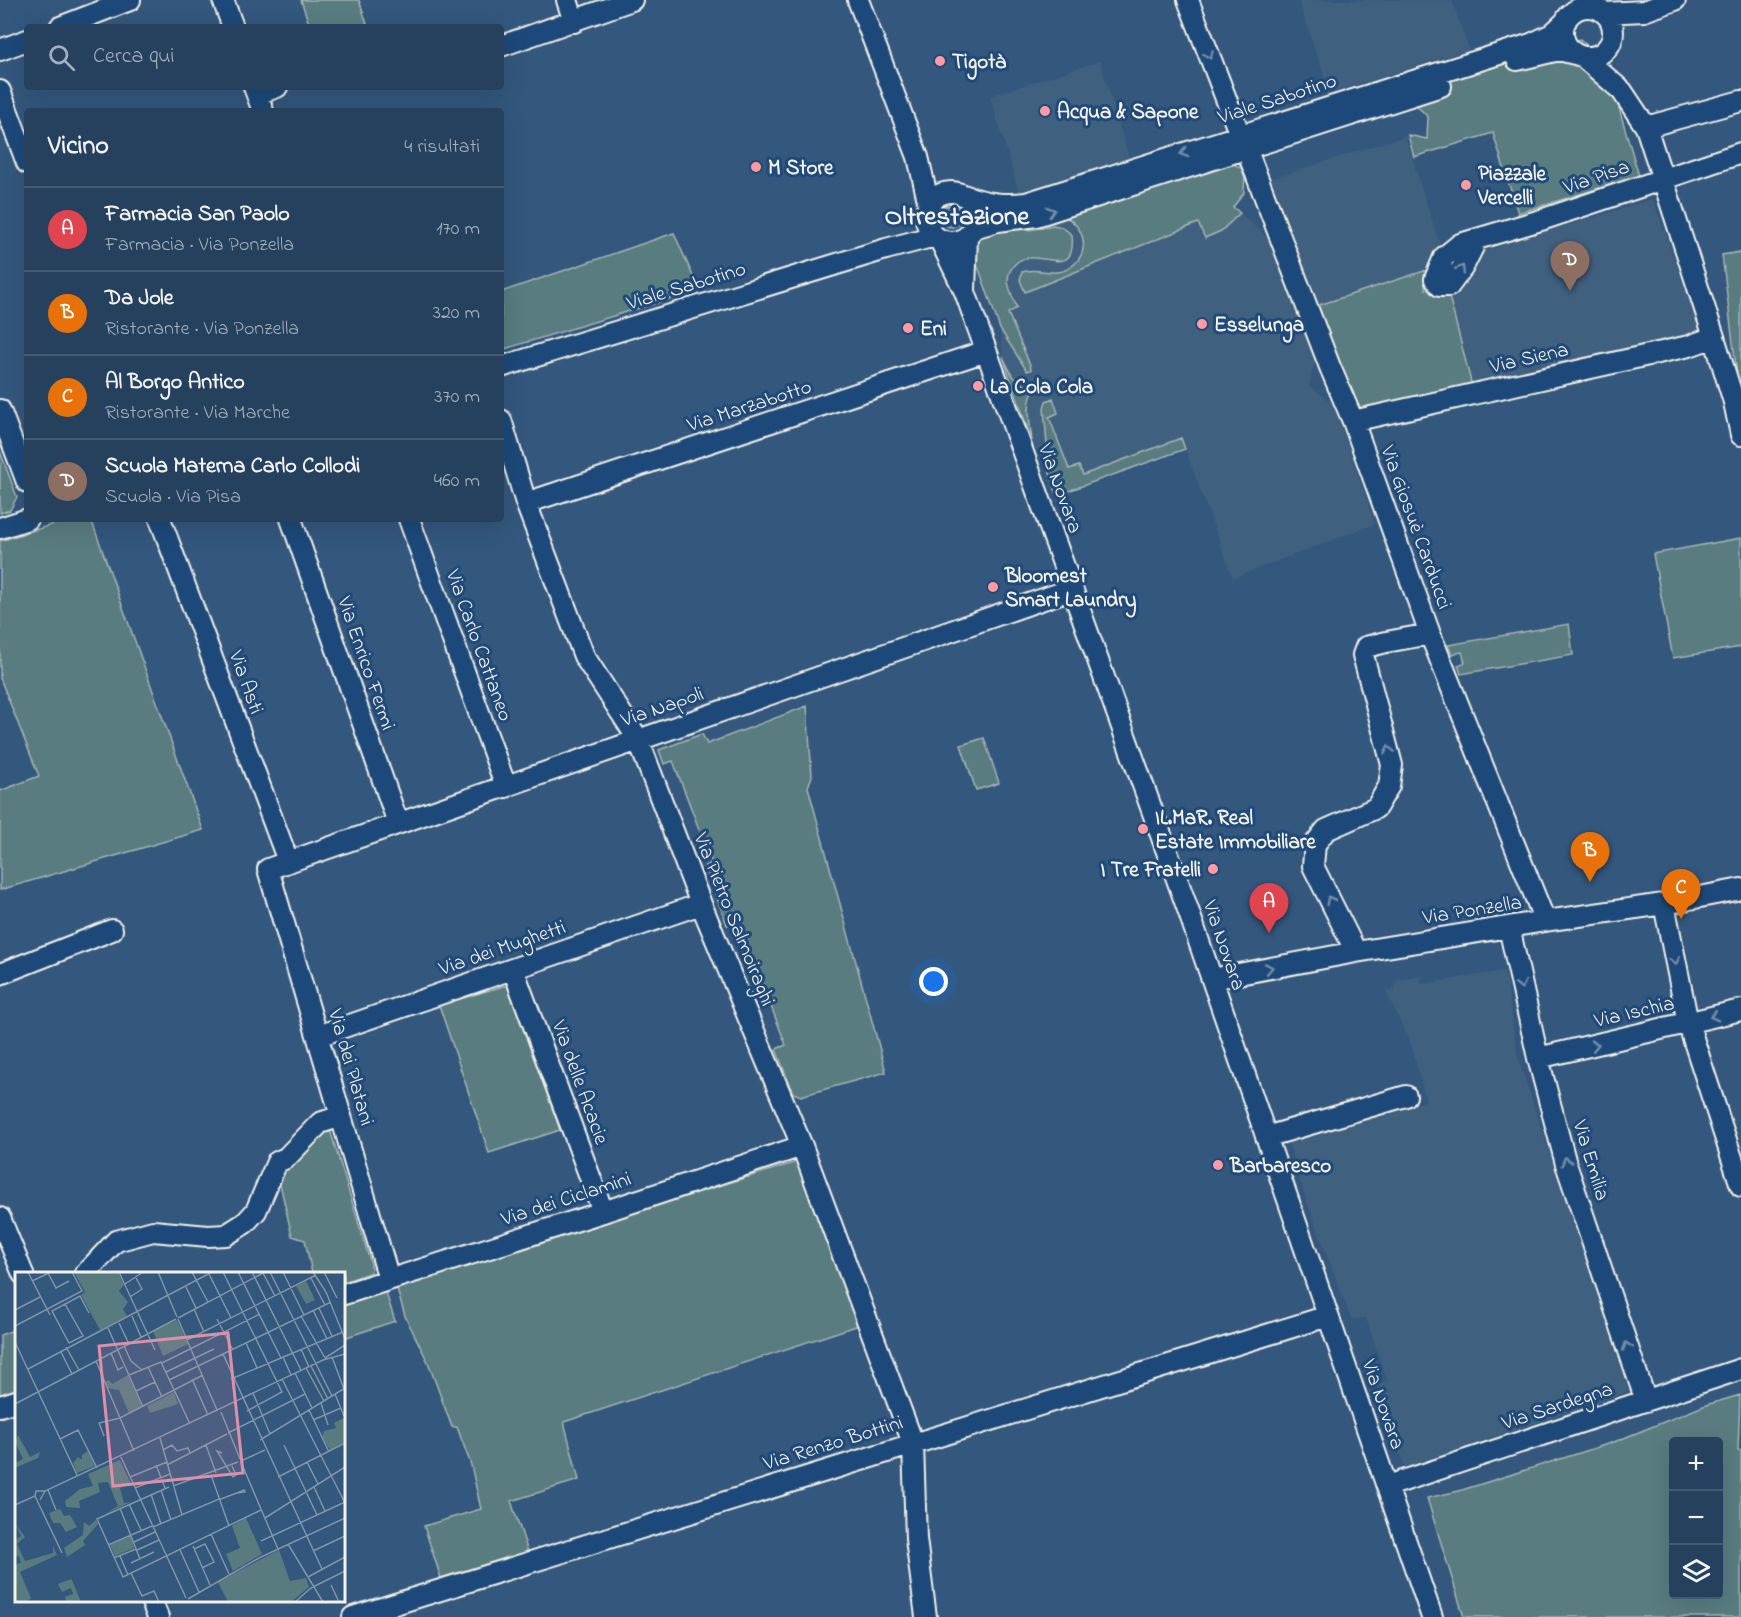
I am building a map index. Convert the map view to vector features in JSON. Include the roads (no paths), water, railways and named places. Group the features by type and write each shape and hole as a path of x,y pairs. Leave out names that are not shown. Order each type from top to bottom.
{"street":[{"path":"68,24 130,0"},
{"path":"223,0 232,24"},
{"path":"567,0 574,22"},
{"path":"504,45 632,0"},
{"path":"858,0 918,157 928,211 927,224 938,238 954,242 970,233 976,221 973,206 940,182 918,157"},
{"name":"Via Giosuè Carducci","path":"1188,0 1353,421 1430,634 1545,921"},
{"path":"1644,11 1598,7 1579,9 1570,12 1563,36 1568,48 1579,56 1599,54 1611,39 1644,11 1675,0"},
{"path":"1598,7 1611,19 1611,39"},
{"name":"Viale Sabotino","path":"970,233 998,221 1036,216 1243,142 1531,44 1552,34 1570,12"},
{"name":"Via Pisa","path":"1611,39 1622,92"},
{"path":"0,50 24,41"},
{"name":"Viale Sabotino","path":"959,194 984,203 1002,205 1026,203 1243,142 1532,55 1559,50 1579,56"},
{"name":"Via Pisa","path":"1579,56 1622,92 1646,127 1737,401 1741,435"},
{"path":"258,97 271,90"},
{"path":"0,91 24,155"},
{"path":"1646,127 1741,100"},
{"name":"Via Pisa","path":"1477,239 1741,153"},
{"path":"928,211 940,195 959,194"},
{"name":"Viale Sabotino","path":"886,249 928,211"},
{"name":"Via Novara","path":"965,292 970,233"},
{"name":"Viale Sabotino","path":"504,366 886,249 938,238"},
{"name":"Via Novara","path":"938,238 965,292 1212,979 1432,1617"},
{"name":"Via Siena","path":"1353,421 1689,346 1714,337"},
{"name":"Via Marzabotto","path":"526,503 986,351"},
{"path":"0,411 24,474"},
{"name":"Via Pietro Salmoiraghi","path":"504,430 526,503 584,656 638,739 701,904 802,1146 913,1443 916,1539 926,1617"},
{"path":"0,528 24,520"},
{"name":"Via Asti","path":"161,522 288,861"},
{"name":"Via Enrico Fermi","path":"292,522 398,823"},
{"name":"Via Carlo Cattaneo","path":"410,522 506,787"},
{"name":"Via Napoli","path":"268,869 1072,589"},
{"path":"1356,952 1313,866 1314,844 1326,830 1376,808 1389,786 1392,765 1363,655 1366,647 1430,634"},
{"name":"Via dei Platani","path":"268,869 389,1279"},
{"name":"Via Ponzella","path":"1212,979 1356,952 1664,904 1741,889"},
{"name":"Via dei Mughetti","path":"318,1036 701,904"},
{"path":"1664,904 1688,1023 1741,1186"},
{"name":"Via Emilia","path":"1509,927 1538,1058 1566,1164 1646,1401"},
{"path":"0,974 112,930"},
{"name":"Via delle Acacie","path":"513,969 603,1212"},
{"name":"Via Ischia","path":"1538,1058 1741,1010"},
{"path":"1266,1137 1406,1096"},
{"path":"87,1272 116,1241 153,1231 208,1236 226,1235 245,1223 256,1211 277,1162 286,1158 320,1123 341,1116"},
{"name":"Via dei Ciclamini","path":"345,1294 802,1146"},
{"path":"0,1218 5,1246 22,1272"},
{"name":"Via Renzo Bottini","path":"353,1617 1328,1316"},
{"name":"Via Sardegna","path":"1388,1486 1741,1369"},
{"path":"0,1406 15,1401"},
{"path":"152,1602 158,1617"}],"place":[{"name":"Tigotà","path":"940,61"},
{"name":"Acqua & Sapone","path":"1045,111"},
{"name":"M Store","path":"756,167"},
{"name":"Piazzale Vercelli","path":"1466,185"},
{"name":"Scuola Materna Carlo Collodi","path":"1570,291"},
{"name":"Esselunga","path":"1202,324"},
{"name":"Eni","path":"908,328"},
{"name":"La Cola Cola","path":"978,386"},
{"name":"Bloomest Smart Laundry","path":"993,587"},
{"name":"IL.MaR. Real Estate Immobiliare","path":"1143,829"},
{"name":"I Tre Fratelli","path":"1213,869"},
{"name":"Da Jole","path":"1590,882"},
{"name":"Al Borgo Antico","path":"1681,919"},
{"name":"Farmacia San Paolo","path":"1269,933"},
{"name":"Barbaresco","path":"1218,1165"}],"district":[{"name":"Oltrestazione","path":"957,215"}]}
